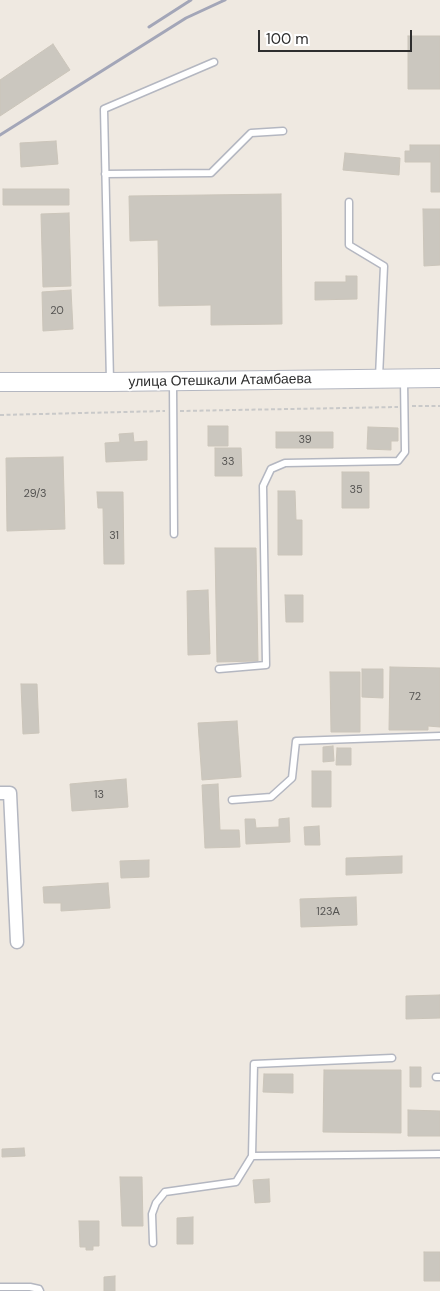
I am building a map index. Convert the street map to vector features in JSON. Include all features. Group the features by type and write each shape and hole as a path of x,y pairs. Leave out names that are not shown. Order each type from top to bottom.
{"street":[{"name":"улица Отешкали Атамбаева","path":"0,382 173,382 440,378"},
{"path":"0,793 10,793 17,942"}],"lane":[{"path":"110,382 104,109 214,62"},
{"path":"105,174 211,173 251,134 283,131"},
{"path":"349,202 349,245 384,266 379,379"},
{"path":"219,669 266,665 263,486 270,469 285,464 398,461 405,452 404,378"},
{"path":"173,382 174,534"},
{"path":"232,800 271,797 292,778 296,741 440,736"},
{"path":"153,1243 152,1214 156,1203 165,1192 236,1182 252,1156 254,1064 392,1058"},
{"path":"252,1156 440,1154"},
{"path":"0,1287 30,1287 40,1291"}],"path":[{"path":"0,414 440,406"}],"building":[{"path":"408,36 440,36 440,89 408,89"},
{"path":"53,44 70,70 0,116 0,80"},
{"path":"56,141 58,164 21,167 20,143"},
{"path":"410,145 440,145 440,192 431,192 431,162 405,162 405,151 410,151"},
{"path":"345,153 400,158 399,175 343,170"},
{"path":"3,189 69,189 69,205 3,205"},
{"path":"281,194 282,324 211,325 211,305 159,306 158,240 130,241 129,196"},
{"path":"423,209 440,209 440,265 424,266"},
{"path":"69,213 71,286 43,287 41,214"},
{"path":"346,276 357,276 357,299 315,300 315,282 346,282"},
{"path":"71,290 73,329 43,331 42,292"},
{"path":"208,426 228,426 228,446 208,446"},
{"path":"368,427 398,428 398,441 391,441 391,450 367,449"},
{"path":"276,432 333,432 333,448 276,448"},
{"path":"133,433 134,442 147,441 147,460 106,462 105,443 120,442 119,434"},
{"path":"215,448 241,448 242,476 215,476"},
{"path":"63,457 65,529 7,531 6,458"},
{"path":"342,472 369,472 369,508 342,508"},
{"path":"278,491 295,491 296,520 302,520 302,555 278,555"},
{"path":"97,492 123,492 124,564 104,564 103,508 98,508"},
{"path":"215,548 256,548 258,661 217,662"},
{"path":"208,590 210,654 188,655 187,591"},
{"path":"285,595 303,595 303,622 286,622"},
{"path":"390,667 440,668 440,727 428,726 428,730 389,730"},
{"path":"362,669 383,669 383,698 362,697"},
{"path":"330,672 360,672 360,732 331,732"},
{"path":"21,684 37,684 39,733 23,734"},
{"path":"237,721 241,777 202,780 198,723"},
{"path":"333,746 334,761 323,762 323,747"},
{"path":"337,748 351,748 351,765 336,765"},
{"path":"312,771 331,771 331,807 312,807"},
{"path":"126,779 128,807 72,811 70,784"},
{"path":"218,784 220,830 239,830 240,847 205,848 202,785"},
{"path":"289,818 290,842 246,844 245,819 255,819 256,828 279,827 279,819"},
{"path":"319,826 320,845 305,845 304,827"},
{"path":"402,856 402,873 346,875 346,858"},
{"path":"149,860 149,877 121,878 120,861"},
{"path":"108,883 110,908 61,911 61,903 44,903 43,887"},
{"path":"356,897 357,925 301,927 300,899"},
{"path":"440,995 440,1018 406,1019 406,996"},
{"path":"410,1067 421,1067 421,1087 410,1087"},
{"path":"324,1070 401,1070 401,1133 323,1132"},
{"path":"264,1074 293,1074 293,1093 263,1092"},
{"path":"408,1110 440,1111 440,1136 408,1136"},
{"path":"24,1148 25,1156 2,1157 2,1149"},
{"path":"120,1177 142,1177 143,1226 122,1226"},
{"path":"269,1179 270,1202 255,1203 253,1180"},
{"path":"193,1217 193,1244 177,1244 177,1218"},
{"path":"79,1221 99,1221 99,1246 93,1246 93,1250 86,1250 86,1247 80,1247"},
{"path":"424,1252 440,1252 440,1281 424,1281"},
{"path":"115,1276 115,1291 104,1291 104,1277"}],"railway":[{"path":"149,27 191,0"},
{"path":"0,135 186,18 225,0"}]}
